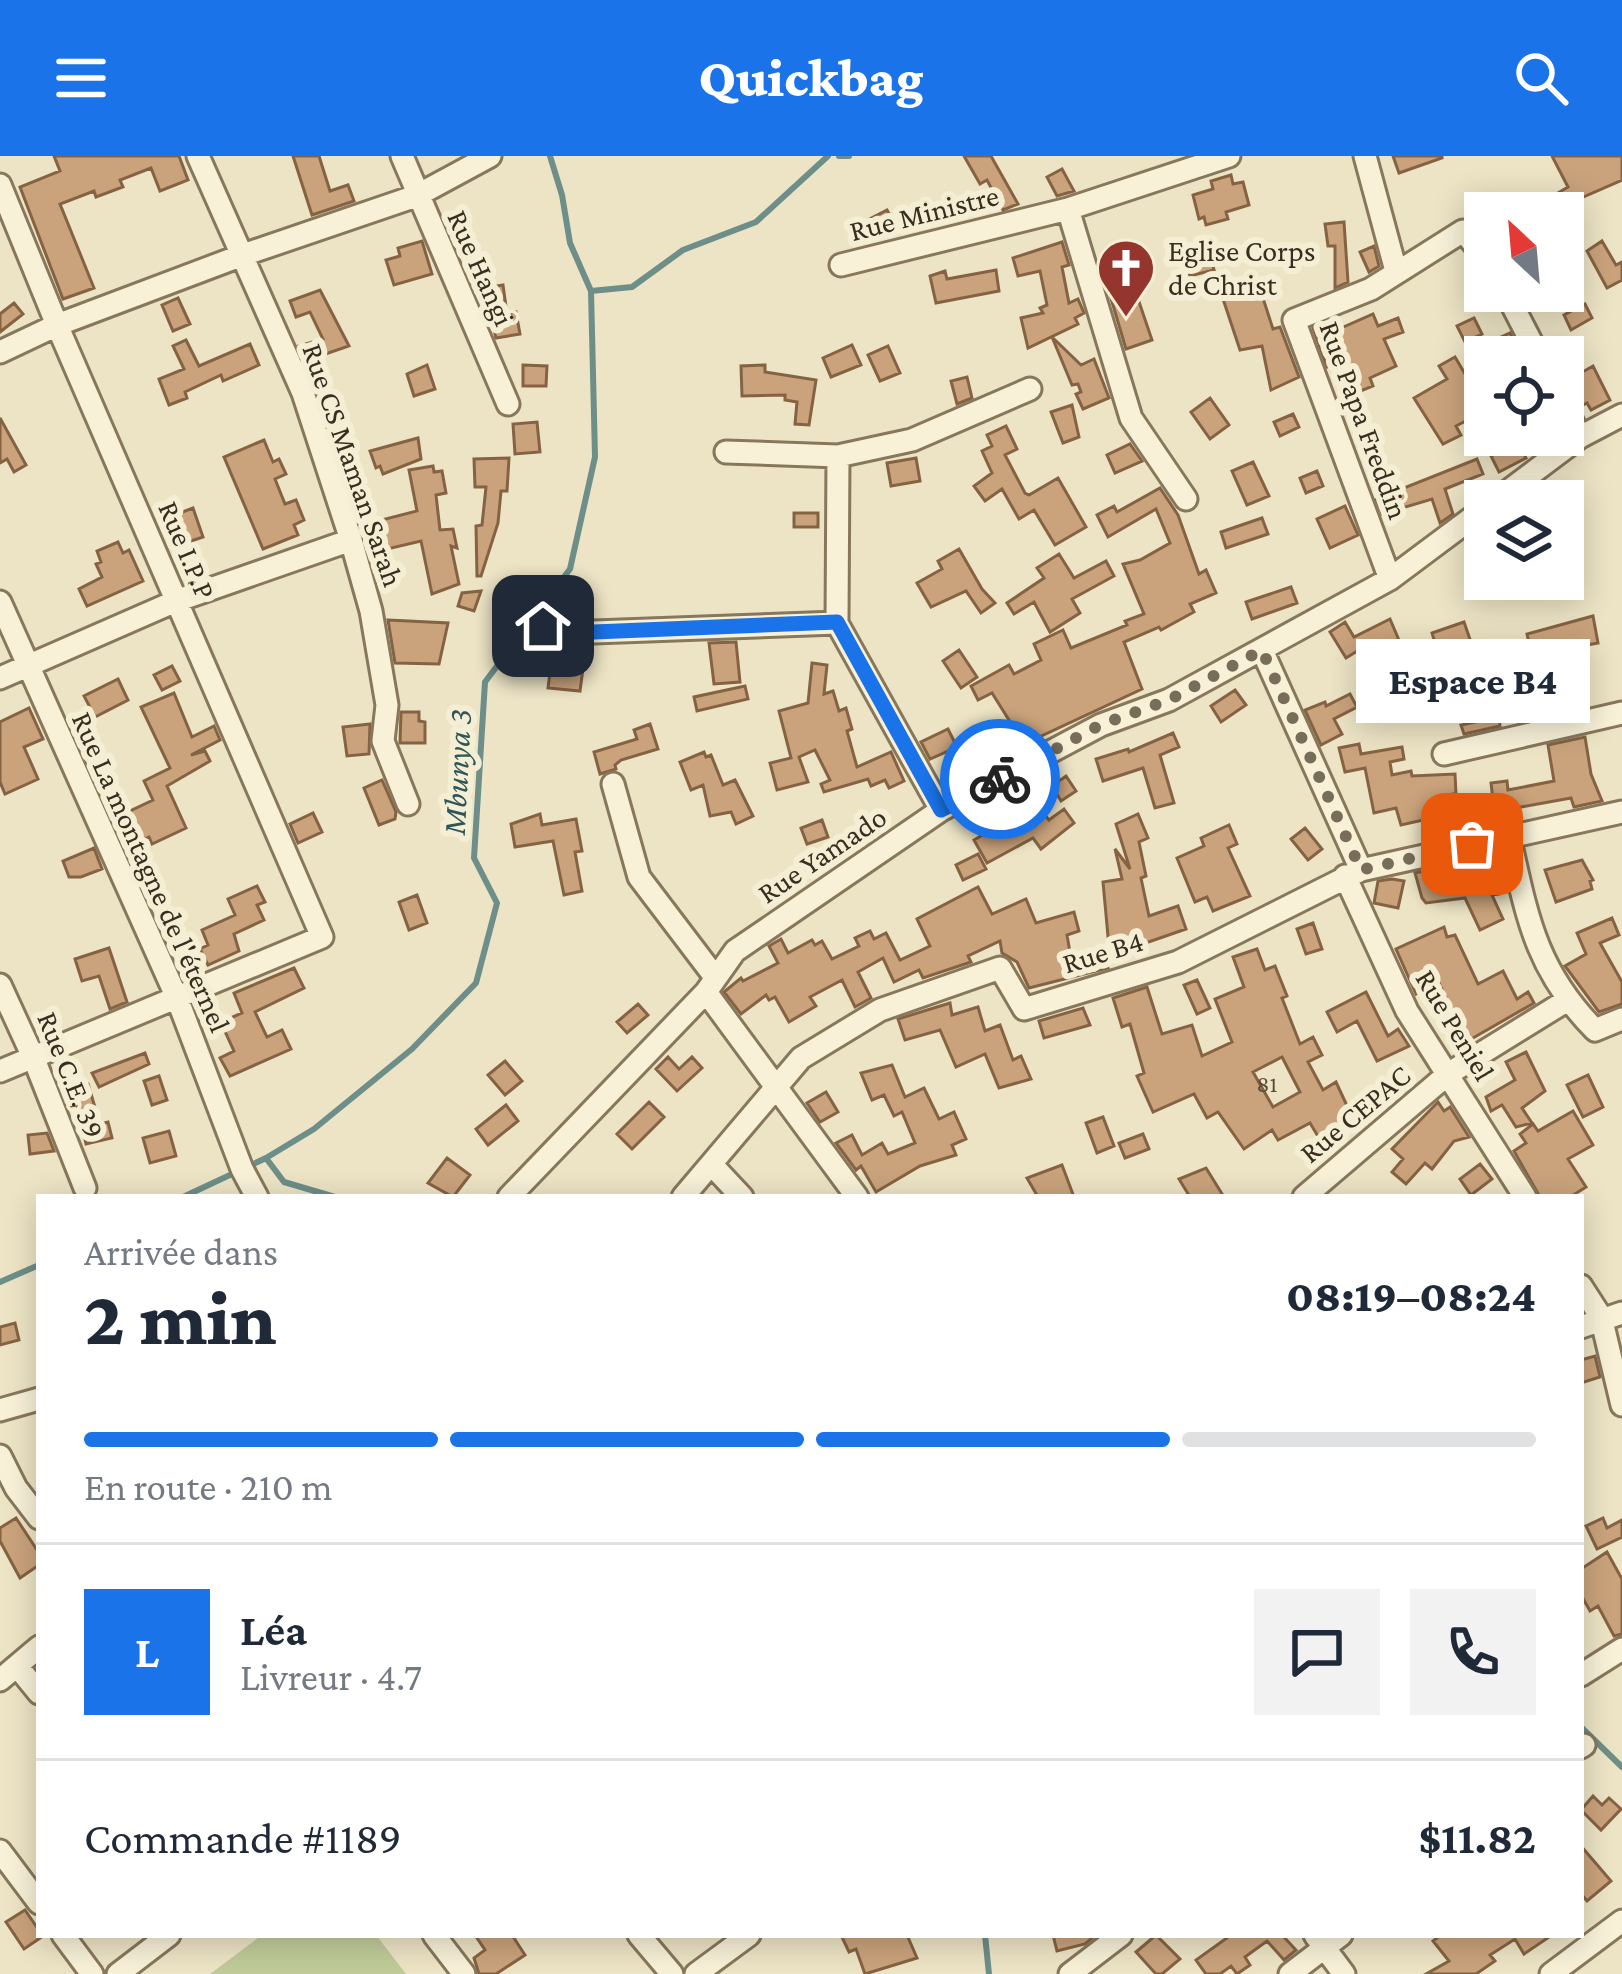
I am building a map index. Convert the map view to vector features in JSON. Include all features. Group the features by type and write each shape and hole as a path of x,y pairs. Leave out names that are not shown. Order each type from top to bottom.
{"street":[{"name":"Rue CS Maman Sarah","path":"198,156 303,393 351,540 371,610 387,705 383,741 408,804"},
{"name":"Rue Hangi","path":"402,156 508,404"},
{"path":"0,352 57,325 240,256 416,196 490,156"},
{"name":"Rue Ministre","path":"841,265 1068,209 1228,156"},
{"path":"1365,156 1396,271 1464,233"},
{"name":"Rue I.P.P","path":"0,185 322,937 177,998"},
{"path":"1068,209 1131,418 1186,500"},
{"name":"Rue Papa Freddin","path":"1390,579 1294,320 1371,289 1396,271"},
{"path":"726,452 838,456 912,440 1030,389"},
{"path":"1584,435 1622,415"},
{"path":"838,456 837,622 941,810"},
{"path":"1523,480 1555,456"},
{"name":"Rue Yamado","path":"512,1194 711,985 735,951 941,810 1100,725 1169,700 1262,650 1390,579 1464,524"},
{"path":"0,679 176,602 351,540"},
{"name":"Rue La montagne de l'éternel","path":"0,602 177,998 255,1194"},
{"path":"543,626 594,632 837,622"},
{"name":"Rue Peniel","path":"1262,650 1407,1011 1523,1194"},
{"path":"1444,754 1622,712"},
{"path":"613,784 639,877 776,1088 855,1194"},
{"name":"Rue B4","path":"686,1194 801,1058 880,1010 1000,968 1024,1009 1178,962 1353,873 1622,812"},
{"path":"1509,836 1532,935 1566,1000 1595,1030 1622,1019"},
{"name":"Rue C.E. 39","path":"0,985 85,1188"},
{"path":"0,1071 177,998"},
{"name":"Rue CEPAC","path":"1308,1194 1448,1074 1566,1000"},
{"path":"712,1165 739,1194"},
{"path":"1584,1291 1601,1319 1622,1405"},
{"path":"0,1410 36,1400"},
{"path":"0,1456 8,1493 36,1516"},
{"path":"1584,1673 1622,1649"},
{"path":"36,1650 8,1673 36,1691"},
{"path":"0,1851 36,1900"},
{"path":"1551,1974 1622,1921"},
{"path":"64,1938 92,1974"},
{"path":"118,1974 165,1938"},
{"path":"436,1938 464,1974"},
{"path":"642,1938 672,1974"},
{"path":"696,1974 745,1938"},
{"path":"1070,1974 1117,1938"},
{"path":"1290,1974 1326,1939 1344,1974"}],"green space":[{"path":"258,1938 378,1938 406,1974 210,1974"}],"building":[{"path":"54,156 179,156 188,180 160,191 151,168 120,180 123,187 96,197 94,191 60,204 94,288 63,299 20,187 60,171"},
{"path":"293,156 319,156 330,191 348,185 354,201 312,215"},
{"path":"964,156 991,156 1018,204 1003,210 987,180 980,184"},
{"path":"1393,156 1442,156 1442,158 1399,173"},
{"path":"1552,156 1622,156 1622,180 1584,197 1584,192 1560,192 1568,187"},
{"path":"1062,169 1074,191 1057,196 1047,177"},
{"path":"1231,175 1233,184 1243,182 1249,205 1226,212 1228,219 1206,225 1204,217 1199,219 1193,195 1213,189 1211,181"},
{"path":"887,210 897,229 870,239 862,223"},
{"path":"1344,222 1348,282 1335,288 1335,246 1328,246 1325,224"},
{"path":"422,241 432,274 394,285 386,260 400,256 398,248"},
{"path":"1602,241 1616,265 1622,262 1622,280 1607,288 1587,251"},
{"path":"1062,242 1069,265 1062,267 1069,303 1078,299 1084,313 1075,318 1078,324 1028,348 1021,318 1043,313 1040,308 1047,305 1040,271 1018,276 1013,258"},
{"path":"1374,246 1379,266 1369,272 1360,252"},
{"path":"1210,254 1214,270 1190,276 1186,260"},
{"path":"996,270 999,291 936,303 930,276 945,271 947,279"},
{"path":"503,285 507,314 516,312 520,334 496,338 478,289"},
{"name":"Eglise Corps de Christ","path":"1134,287 1152,340 1126,349 1110,295"},
{"path":"1260,289 1273,329 1280,327 1299,377 1271,390 1262,346 1240,350 1223,299"},
{"path":"320,290 349,346 305,361 299,346 323,339 310,312 296,317 290,301"},
{"path":"178,298 190,324 173,331 162,305"},
{"path":"14,303 23,314 0,332 0,314"},
{"path":"1584,305 1592,318 1571,330 1564,315 1584,312"},
{"path":"1373,314 1378,326 1398,318 1403,332 1384,339 1396,366 1370,378 1373,386 1358,392 1343,361 1327,367 1313,328 1320,326 1323,336"},
{"path":"1474,318 1482,334 1464,336 1464,340 1457,326"},
{"path":"1052,337 1081,365 1094,359 1109,398 1083,409 1076,394 1081,392 1078,384 1072,385"},
{"path":"186,340 199,366 250,344 259,365 223,381 221,375 169,405 159,379 184,369 173,346"},
{"path":"852,345 861,365 831,377 823,358"},
{"path":"888,346 900,373 880,381 868,355"},
{"path":"1455,357 1464,372 1464,422 1456,426 1461,435 1443,444 1414,398 1447,379 1439,366"},
{"path":"427,365 435,389 414,396 407,374"},
{"path":"523,365 547,366 546,386 523,386"},
{"path":"765,365 765,372 816,380 809,425 795,424 797,402 785,400 785,395 742,396 741,366"},
{"path":"1593,366 1610,400 1591,410 1584,371"},
{"path":"967,377 972,398 957,404 951,381"},
{"path":"1210,398 1229,425 1210,439 1191,412"},
{"path":"1072,405 1079,437 1063,443 1051,412"},
{"path":"1293,414 1299,427 1280,436 1274,422"},
{"path":"0,418 26,465 14,472 7,459 0,463"},
{"path":"537,422 540,452 515,454 513,424"},
{"path":"1006,426 1017,449 1005,455 1025,493 1058,478 1086,527 1055,545 1034,510 1019,519 1002,489 985,501 974,486 992,473 982,451 992,446 987,435"},
{"path":"418,438 421,459 383,474 380,466 376,468 370,451"},
{"path":"264,440 273,462 279,459 286,474 275,479 285,504 296,500 304,520 294,525 298,535 263,549 224,457"},
{"path":"1130,444 1142,461 1115,473 1107,455"},
{"path":"1491,456 1525,456 1526,458 1499,472"},
{"path":"509,458 507,491 501,491 498,523 481,576 477,576 476,526 482,525 486,487 475,487 474,459"},
{"path":"916,458 920,481 891,486 887,463"},
{"path":"1477,459 1483,474 1445,489 1453,514 1440,523 1432,499 1382,514 1376,499"},
{"path":"1253,462 1269,496 1247,505 1232,471"},
{"path":"433,466 434,472 442,471 446,493 436,495 440,530 453,529 457,548 451,546 459,584 432,594 421,541 370,553 362,525 417,511 409,470"},
{"path":"1317,471 1323,486 1306,493 1300,478"},
{"path":"1160,488 1178,515 1199,574 1206,570 1216,593 1190,604 1194,612 1161,630 1124,642 1142,689 1024,744 992,693 978,700 971,686 1009,665 1014,674 1041,660 1034,644 1063,630 1071,648 1144,614 1123,564 1170,543 1156,509 1108,537 1097,515 1114,506 1117,512"},
{"path":"1345,506 1358,535 1330,548 1317,519"},
{"path":"193,508 203,537 179,545 169,517"},
{"path":"794,513 818,513 818,527 794,527"},
{"path":"1262,518 1268,534 1226,548 1221,532"},
{"path":"118,542 123,553 129,550 143,581 87,606 79,589 102,577 97,551"},
{"path":"959,549 995,603 981,613 966,591 931,607 917,583 942,569 938,561"},
{"path":"1059,554 1074,578 1106,561 1114,576 1072,599 1080,613 1050,632 1034,602 1014,614 1007,603 1044,578 1037,568"},
{"path":"1291,587 1297,603 1252,619 1246,602"},
{"path":"481,591 474,611 458,606 462,593"},
{"path":"1593,616 1598,643 1571,648 1578,691 1525,702 1521,682 1549,677 1541,648 1531,651 1527,634"},
{"path":"1390,619 1429,711 1417,717 1414,710 1382,720 1375,703 1404,690 1388,656 1367,666 1359,650 1346,658 1330,632 1345,622 1354,637"},
{"path":"388,620 448,623 439,664 395,663"},
{"path":"1464,622 1475,654 1486,650 1491,664 1482,668 1487,685 1451,697 1432,633"},
{"path":"736,642 740,682 714,684 709,643"},
{"path":"959,650 977,677 961,688 943,661"},
{"path":"567,659 584,661 580,691 548,688 551,665 566,667"},
{"path":"812,663 827,665 824,694 833,691 839,711 846,708 857,767 891,752 904,781 889,788 885,780 871,786 868,779 824,792 821,784 830,780 815,750 799,757 808,782 777,790 770,763 791,758 779,711 808,703"},
{"path":"172,666 180,681 162,690 154,675"},
{"path":"118,679 128,700 95,717 84,696"},
{"path":"745,686 748,699 697,711 694,697"},
{"path":"1235,690 1246,705 1221,722 1211,706"},
{"path":"174,693 192,737 214,726 220,740 191,755 205,751 210,761 167,786 186,828 152,844 149,837 143,840 130,811 153,800 144,781 170,768 141,707"},
{"path":"1350,694 1357,707 1334,719 1342,734 1321,745 1305,710"},
{"path":"29,708 43,739 24,747 38,779 5,794 0,782 0,722"},
{"path":"401,712 419,712 419,721 425,722 425,743 400,743"},
{"path":"1499,717 1500,726 1464,734 1461,725"},
{"path":"370,724 369,754 347,756 343,727"},
{"path":"650,724 658,749 621,760 616,769 600,774 594,752 637,739 634,730"},
{"path":"978,727 995,750 978,763 961,741"},
{"path":"948,729 957,747 930,759 921,742"},
{"path":"1173,733 1179,747 1160,755 1174,803 1155,808 1143,768 1103,781 1096,759 1129,752"},
{"path":"1585,737 1591,774 1602,801 1574,807 1571,798 1510,809 1512,821 1496,825 1491,783 1507,781 1508,790 1554,781 1548,745"},
{"path":"1359,744 1361,754 1402,747 1404,759 1390,762 1392,775 1411,771 1412,776 1455,774 1456,813 1441,816 1445,836 1427,840 1423,820 1401,825 1396,808 1374,813 1365,768 1345,772 1339,748"},
{"path":"704,752 706,757 711,755 723,785 735,780 753,816 736,824 731,812 710,816 703,785 691,790 680,762"},
{"path":"1066,776 1076,791 1061,801 1052,786"},
{"path":"382,780 396,812 395,819 379,825 364,788"},
{"path":"1064,809 1074,823 1041,849 1033,838 987,863 974,840 1001,824 1012,836 1044,814 1049,820"},
{"path":"313,813 322,832 298,843 290,824"},
{"path":"540,814 542,825 576,819 582,851 575,852 582,891 564,895 553,841 515,847 511,824"},
{"path":"1138,814 1148,838 1139,842 1149,916 1178,906 1186,929 1131,948 1132,955 1110,958 1103,882 1122,879 1115,849 1130,869 1116,824"},
{"path":"822,820 828,837 807,844 801,828"},
{"path":"1229,825 1237,844 1228,848 1250,896 1213,911 1207,897 1195,902 1177,858 1204,846 1201,838"},
{"path":"1305,828 1322,849 1308,860 1291,839"},
{"path":"94,848 102,869 69,877 63,861"},
{"path":"978,854 986,869 963,880 956,865"},
{"path":"1498,855 1503,878 1496,879 1499,894 1492,895 1503,919 1480,930 1465,898 1426,903 1422,898 1415,873"},
{"path":"1582,860 1593,880 1592,889 1556,902 1545,870"},
{"path":"1378,881 1404,881 1398,908 1374,903"},
{"path":"257,886 265,902 257,905 264,920 234,934 239,951 208,965 200,949 208,945 202,930 235,915 228,899"},
{"path":"978,887 992,914 1026,899 1036,923 1074,912 1079,931 1067,935 1072,964 1105,959 1108,968 1029,988 1017,962 1002,953 1000,941 968,956 971,962 923,978 919,970 894,982 883,958 858,972 871,998 855,1007 842,980 810,997 816,1006 789,1022 775,997 769,1000 766,995 741,1014 724,992 741,978 778,963 769,946 781,939 788,953 812,940 815,945 822,941 832,959 859,946 855,938 870,931 874,939 886,933 900,960 930,946 917,919"},
{"path":"417,895 427,923 409,930 399,902"},
{"path":"1612,918 1619,935 1600,943 1622,982 1622,1004 1599,1012 1565,966 1586,954 1577,933"},
{"path":"1313,923 1322,949 1306,954 1297,929"},
{"path":"1444,927 1447,937 1455,935 1478,984 1503,971 1517,999 1528,992 1534,1003 1459,1046 1445,1019 1454,1015 1439,983 1416,994 1396,949"},
{"path":"109,948 127,1002 110,1009 99,976 82,981 75,959"},
{"path":"1257,949 1265,970 1275,966 1300,1044 1313,1037 1322,1055 1308,1062 1323,1090 1336,1082 1356,1125 1322,1143 1310,1123 1278,1140 1272,1130 1244,1149 1218,1112 1207,1118 1194,1094 1153,1112 1137,1076 1144,1073 1130,1024 1122,1027 1113,998 1147,987 1162,1034 1192,1025 1202,1056 1232,1042 1215,999 1244,987 1233,957","holes":["1282,1057 1300,1092 1273,1107 1253,1072"]},
{"path":"294,968 304,988 255,1012 267,1037 282,1030 291,1049 230,1076 220,1058 234,1051 223,1027 242,1013 234,993"},
{"path":"1197,980 1210,1008 1197,1014 1184,985"},
{"path":"1366,992 1388,1036 1398,1029 1409,1046 1377,1061 1357,1021 1337,1032 1327,1012"},
{"path":"950,1003 952,1015 978,1007 985,1031 1000,1025 1013,1060 1021,1056 1031,1079 999,1088 985,1054 956,1067 940,1030 905,1040 898,1019"},
{"path":"638,1004 648,1015 627,1033 617,1022"},
{"path":"1083,1008 1090,1025 1044,1038 1039,1021"},
{"path":"1526,1052 1545,1091 1522,1108 1532,1123 1516,1127 1502,1105 1491,1111 1486,1097 1515,1080 1506,1062"},
{"path":"145,1053 149,1064 99,1087 92,1073"},
{"path":"668,1057 679,1069 692,1057 702,1068 677,1091 656,1069"},
{"path":"505,1061 522,1081 505,1095 488,1075"},
{"path":"892,1065 905,1097 924,1088 939,1119 954,1112 966,1139 952,1145 956,1155 920,1166 876,1192 861,1166 856,1170 836,1143 852,1135 862,1155 882,1143 888,1154 915,1143 902,1112 894,1116 884,1095 872,1100 861,1073"},
{"path":"1588,1075 1603,1107 1583,1117 1567,1085"},
{"path":"159,1076 167,1100 152,1105 144,1081"},
{"path":"88,1084 100,1124 108,1122 112,1138 86,1144 77,1104 71,1106 66,1090"},
{"path":"826,1092 838,1112 820,1122 807,1103"},
{"path":"649,1102 664,1117 632,1149 617,1134"},
{"path":"1438,1102 1444,1111 1450,1107 1469,1137 1454,1141 1432,1169 1425,1163 1406,1184 1392,1172 1403,1159 1392,1149"},
{"path":"506,1105 518,1121 488,1145 476,1129"},
{"path":"1573,1111 1593,1145 1568,1159 1586,1187 1575,1194 1538,1194 1514,1151 1526,1143 1520,1134 1533,1124 1538,1131"},
{"path":"1103,1117 1114,1146 1097,1153 1086,1123"},
{"path":"169,1131 176,1156 150,1163 143,1138"},
{"path":"47,1133 54,1151 30,1154 28,1135"},
{"path":"1143,1134 1149,1149 1125,1158 1119,1143"},
{"path":"447,1158 470,1175 455,1194 428,1183"},
{"path":"1480,1164 1492,1179 1470,1194 1460,1179"},
{"path":"1062,1165 1073,1194 1036,1194 1027,1178"},
{"path":"1206,1168 1222,1194 1188,1194 1179,1179"},
{"path":"15,1323 19,1340 0,1345 0,1327"},
{"path":"1595,1356 1600,1377 1584,1382 1584,1359"},
{"path":"16,1518 36,1548 36,1567 20,1578 0,1541 0,1528"},
{"path":"1603,1518 1607,1528 1622,1520 1622,1537 1597,1549 1586,1526"},
{"path":"1607,1552 1622,1579 1622,1634 1614,1636 1598,1606 1590,1611 1584,1600 1584,1567"},
{"path":"1593,1796 1602,1805 1609,1798 1621,1809 1601,1830 1584,1813"},
{"path":"1584,1850 1611,1881 1587,1901 1584,1898"},
{"path":"25,1910 40,1938 24,1949 6,1922"},
{"path":"477,1938 514,1938 525,1955 496,1974 479,1974 474,1958 485,1950"},
{"path":"842,1938 908,1938 917,1958 865,1974 856,1949 849,1952"},
{"path":"1054,1938 1092,1938 1085,1944 1057,1951"},
{"path":"1159,1938 1180,1959 1156,1974 1136,1952"},
{"path":"1227,1938 1285,1938 1296,1950 1284,1960 1267,1941 1245,1957 1250,1965 1237,1974 1231,1966 1220,1974 1206,1974 1196,1960"},
{"path":"1548,1938 1524,1954 1515,1939 1490,1955 1495,1961 1476,1974 1426,1974 1449,1961 1433,1941"}],"waterway":[{"name":"Mbunya 3","path":"189,1194 314,1129 412,1049 476,983 497,903 474,858 485,682 570,569 595,457 591,291 570,243 550,156"},
{"path":"591,291 632,287 683,250 756,222 828,156"},
{"path":"839,156 849,156"},
{"path":"266,1158 284,1182 325,1194"},
{"name":"Mbunya 3","path":"0,1282 36,1266"},
{"path":"1584,1730 1622,1767"},
{"path":"985,1938 989,1974"}],"way so far":[{"path":"1000,779 1100,725 1169,700 1262,650 1361,870 1472,844"}],"place":[{"name":"Eglise Corps de Christ","path":"1126,319"},
{"name":"Espace B4","path":"1472,844"}],"route":[{"path":"543,626 594,632 837,622 941,810 1000,779"}]}
